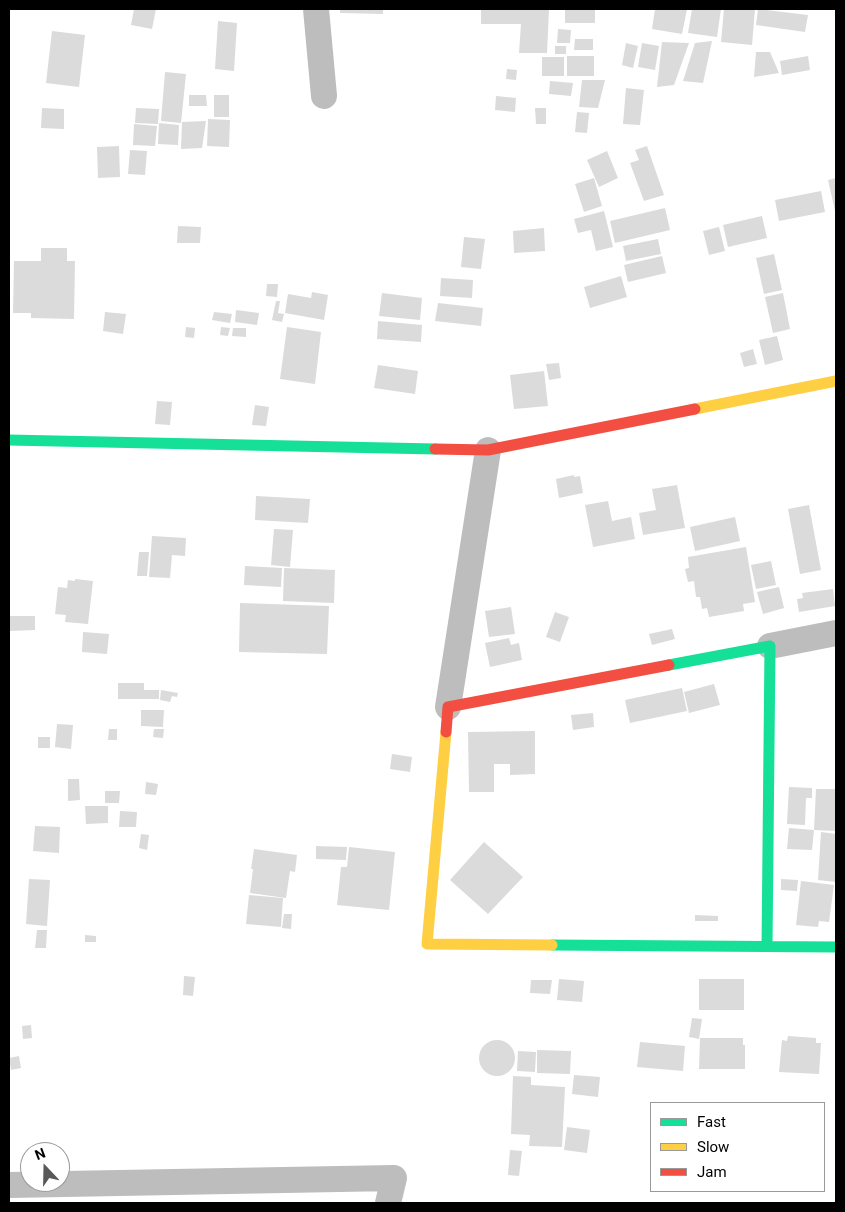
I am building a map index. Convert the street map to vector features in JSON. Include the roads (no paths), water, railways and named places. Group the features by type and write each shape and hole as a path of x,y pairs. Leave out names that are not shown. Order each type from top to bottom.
{"street":[{"path":"316,9 324,96"},
{"path":"9,440 488,450 836,381"},
{"path":"488,450 448,707 427,944 836,947"},
{"path":"448,707 836,633"},
{"path":"767,946 770,646"},
{"path":"9,1185 394,1178 388,1203"}]}
